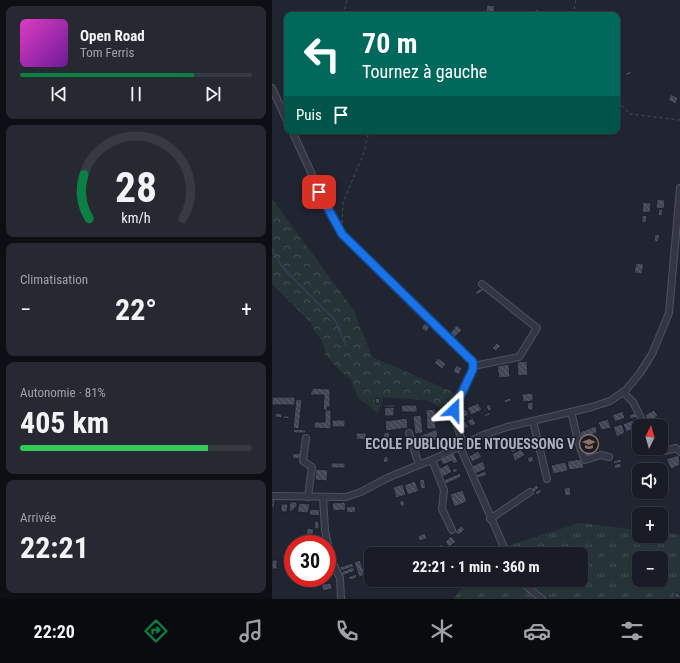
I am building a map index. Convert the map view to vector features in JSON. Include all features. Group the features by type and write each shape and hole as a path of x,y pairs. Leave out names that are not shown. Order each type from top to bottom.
{"street":[{"path":"272,88 284,114"},
{"path":"293,134 325,204 342,234 473,362 473,366 454,410 455,423 462,446 490,518 504,547"},
{"path":"272,496 346,497 361,492 387,478 432,460 483,435 610,401 623,392 640,373 652,354 669,313 680,188"},
{"path":"473,366 519,357 537,328 482,284"},
{"path":"623,392 633,402 642,419"},
{"path":"571,412 578,434 578,447 584,460 601,456 609,457"},
{"path":"532,421 547,479"},
{"path":"409,433 419,465"},
{"path":"306,438 303,461 312,466 308,497"},
{"path":"668,450 676,448 680,452"},
{"path":"432,460 444,490 442,509 452,530"},
{"path":"490,518 530,492"},
{"path":"323,497 326,537 330,559 340,578 341,599"},
{"path":"526,587 542,599"}],"path":[{"path":"345,12 347,0"},
{"path":"574,12 576,0"},
{"path":"620,104 630,114 680,120"},
{"path":"342,234 342,203 364,152 368,134"}],"green space":[{"path":"272,199 353,309 372,357 460,395 465,403 449,411 426,400 383,397 378,413 358,398 351,380 336,367 325,354 324,345 311,323 272,284"},
{"path":"579,523 632,529 632,543 668,543 668,533 680,535 680,599 453,599 463,587 588,587 588,547 504,547"}],"building":[{"path":"487,5 495,6 494,12 486,12"},
{"path":"536,9 541,11 541,12 535,12"},
{"path":"630,71 632,73 626,76 625,74"},
{"path":"671,94 678,98 676,104 668,100"},
{"path":"657,199 665,200 664,209 656,208"},
{"path":"643,202 651,203 650,213 642,212"},
{"path":"659,209 663,209 662,216 658,215"},
{"path":"642,215 647,216 646,223 642,222"},
{"path":"655,234 660,235 658,242 654,241"},
{"path":"636,263 644,264 642,274 634,273"},
{"path":"482,288 484,290 477,295 475,292"},
{"path":"425,323 430,327 426,332 421,328"},
{"path":"457,325 462,330 454,338 450,333"},
{"path":"497,343 501,346 496,351 492,348"},
{"path":"438,358 446,364 442,369 434,363"},
{"path":"527,361 528,375 518,376 517,362"},
{"path":"509,364 510,377 499,378 497,366"},
{"path":"456,365 462,368 459,375 453,372"},
{"path":"313,388 330,389 330,408 327,407 327,410 331,410 331,429 314,428 314,422 325,422 325,410 323,410 324,395 310,395"},
{"path":"533,393 533,401 523,402 522,394"},
{"path":"272,397 295,397 295,405 272,405"},
{"path":"376,398 380,399 379,404 375,403"},
{"path":"510,398 511,401 505,403 504,400"},
{"path":"296,399 302,400 299,429 293,428"},
{"path":"533,402 533,410 528,410 527,403"},
{"path":"478,403 482,410 471,415 467,408"},
{"path":"490,404 492,410 488,411 486,405"},
{"path":"384,405 396,405 396,407 384,407"},
{"path":"402,405 417,405 417,412 401,412"},
{"path":"394,407 394,416 385,416 384,408"},
{"path":"435,409 436,429 427,429 426,410"},
{"path":"466,409 469,415 464,417 461,411"},
{"path":"654,410 658,416 654,419 647,419 645,415"},
{"path":"623,411 625,418 615,422 612,415"},
{"path":"490,412 491,414 485,417 484,415"},
{"path":"275,413 282,414 282,418 275,417"},
{"path":"636,413 637,417 630,419 629,415"},
{"path":"462,414 466,419 460,423 456,417"},
{"path":"421,415 423,433 415,434 413,416"},
{"path":"282,416 289,416 289,419 282,418"},
{"path":"407,418 408,428 386,431 385,421"},
{"path":"473,418 476,424 471,426 467,421"},
{"path":"608,419 611,428 601,430 598,422"},
{"path":"332,420 345,420 345,427 332,427"},
{"path":"632,420 632,430 626,432 623,424"},
{"path":"465,421 469,427 465,429 462,422"},
{"path":"622,424 625,433 617,437 613,427"},
{"path":"596,426 597,433 589,436 593,455 586,458 580,432"},
{"path":"294,429 306,430 306,433 293,433"},
{"path":"437,429 438,439 424,445 419,436"},
{"path":"389,432 390,438 384,439 383,433"},
{"path":"356,433 366,433 366,440 356,439"},
{"path":"416,435 418,442 414,443 412,436"},
{"path":"391,438 392,448 386,449 384,439"},
{"path":"517,439 521,448 512,453 507,444"},
{"path":"521,449 525,455 515,461 512,454"},
{"path":"478,451 482,457 472,462 469,456"},
{"path":"300,453 301,458 293,459 292,454"},
{"path":"454,453 458,462 453,464 452,461 443,465 440,459"},
{"path":"679,455 680,465 671,469 666,459"},
{"path":"387,456 389,461 384,463 383,458"},
{"path":"532,456 534,461 529,463 527,458"},
{"path":"582,459 584,468 569,470 567,461"},
{"path":"621,459 622,462 614,464 613,461"},
{"path":"483,461 486,469 475,474 472,466"},
{"path":"566,462 568,471 553,474 551,465"},
{"path":"331,463 345,463 345,468 331,468"},
{"path":"620,463 622,467 615,469 614,465"},
{"path":"448,464 452,472 443,477 438,469"},
{"path":"456,468 458,471 453,473 452,470"},
{"path":"316,469 328,470 327,481 315,480"},
{"path":"485,471 487,475 478,478 476,475"},
{"path":"460,473 461,477 446,484 444,480"},
{"path":"424,479 426,488 421,489 419,480"},
{"path":"415,481 419,491 408,495 404,485"},
{"path":"403,484 406,495 396,498 393,487"},
{"path":"536,485 539,488 534,492 532,489"},
{"path":"570,487 571,495 565,496 564,488"},
{"path":"540,489 542,492 537,495 535,492"},
{"path":"463,490 467,502 454,507 450,494"},
{"path":"272,498 275,499 274,509 272,508"},
{"path":"403,500 405,505 401,507 399,502"},
{"path":"290,502 297,502 297,508 294,508 294,511 289,511"},
{"path":"345,502 346,510 333,511 332,503"},
{"path":"299,503 310,504 308,513 297,512"},
{"path":"281,504 288,504 287,512 281,512"},
{"path":"355,506 356,512 347,513 346,507"},
{"path":"310,509 320,510 319,516 309,515"},
{"path":"315,521 319,521 319,529 314,529"},
{"path":"461,526 465,529 459,535 455,532"},
{"path":"307,528 314,529 313,535 306,535"},
{"path":"425,533 427,539 419,541 418,536"},
{"path":"451,536 456,542 449,547 445,542"},
{"path":"272,560 277,560 277,569 272,569"},
{"path":"360,560 364,575 359,577 354,562"},
{"path":"352,563 354,567 341,571 340,567"},
{"path":"353,567 355,571 342,576 341,572"},
{"path":"356,574 357,578 349,580 348,577"},
{"path":"322,587 332,587 332,589 323,591"},
{"path":"677,592 680,595 680,599 674,596"}],"waterway":[{"path":"272,249 282,267 335,320 346,346"}],"place":[{"name":"ECOLE PUBLIQUE DE NTOUESSONG V","path":"589,444"}],"route":[{"path":"319,192 342,234 473,362 473,369 454,410"}]}
